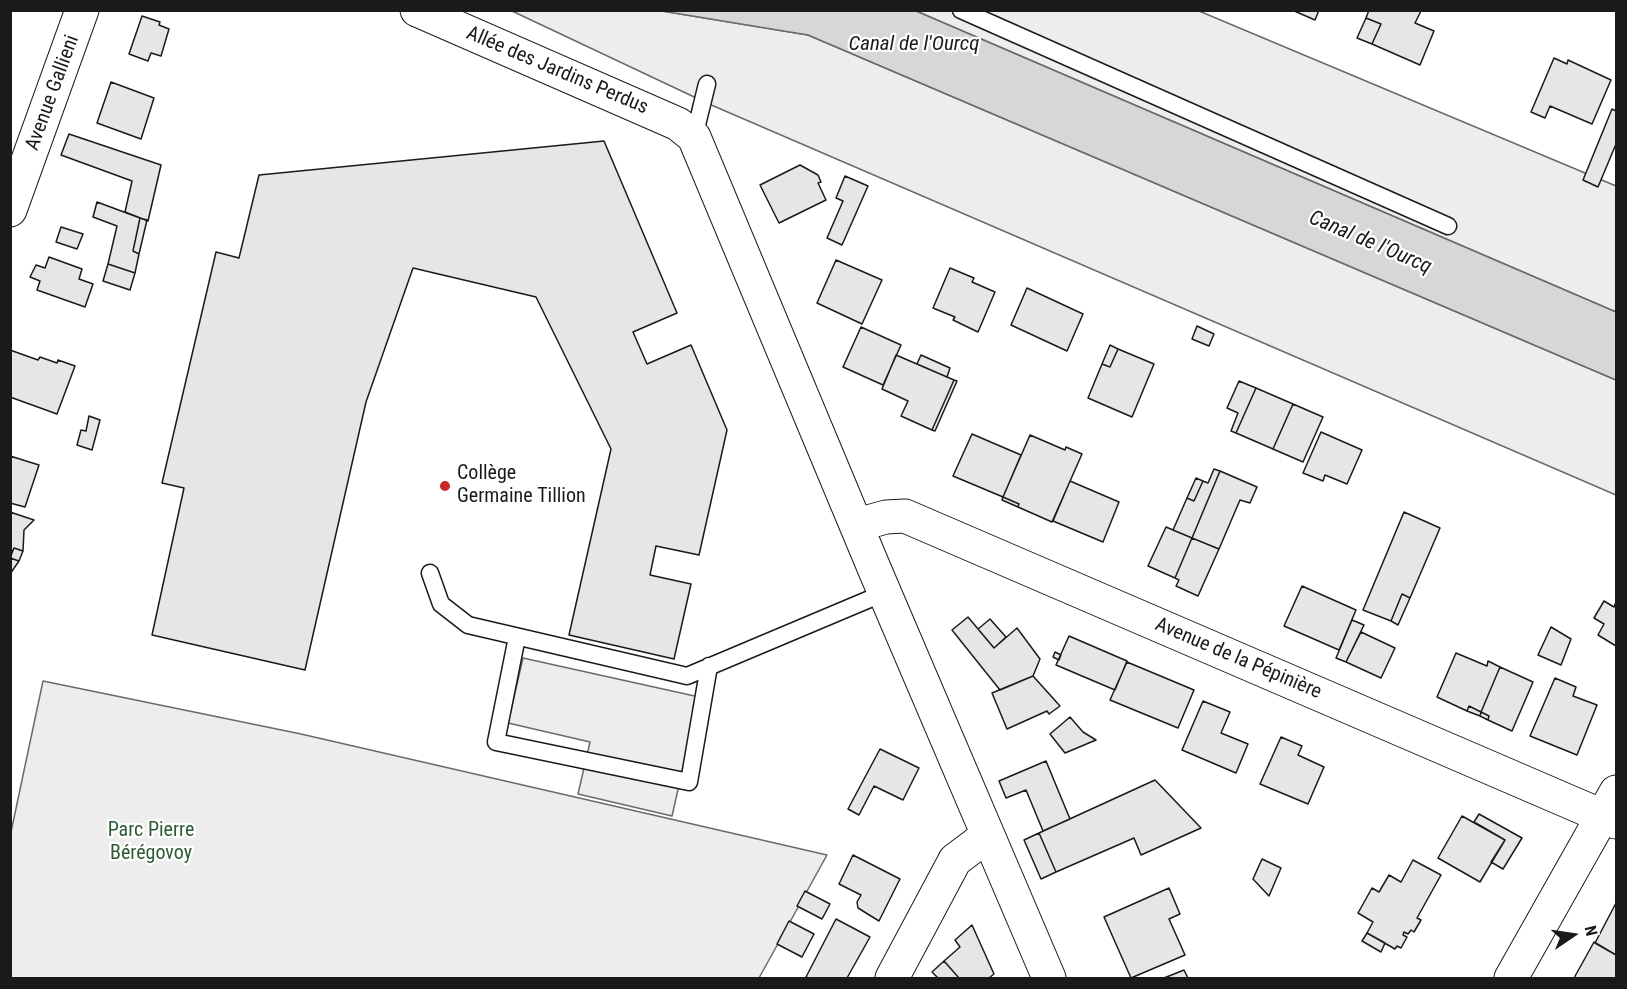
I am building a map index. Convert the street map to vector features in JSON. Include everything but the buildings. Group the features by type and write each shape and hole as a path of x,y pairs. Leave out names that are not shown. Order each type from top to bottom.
{"street":[{"name":"Avenue Gallieni","path":"10,210 82,10"},
{"name":"Allée des Jardins Perdus","path":"417,10 678,124 694,137"},
{"path":"694,137 884,593 1049,978"},
{"name":"Avenue de la Pépinière","path":"857,525 886,517 905,516 1612,810"},
{"path":"1511,978 1612,810"},
{"path":"892,978 955,860 987,836"}],"lane":[{"path":"960,10 1448,226"},
{"path":"694,137 707,84"},
{"path":"430,573 441,604 468,625 687,676 884,593"},
{"path":"517,637 496,742 689,782 709,666"}],"shaded area":[{"path":"512,11 662,11 808,35 1616,380 1616,495 709,104"},
{"path":"916,11 1199,11 1616,186 1616,312"},
{"path":"523,658 699,697 672,816 578,794 590,742 508,723"},
{"name":"Parc Pierre Bérégovoy","path":"43,681 301,734 827,855 759,978 11,978 11,832"}],"water":[{"name":"Canal de l'Ourcq","path":"662,11 916,11 1616,312 1616,380 808,35"}],"place":[{"name":"Collège Germaine Tillion","path":"445,486"}]}
